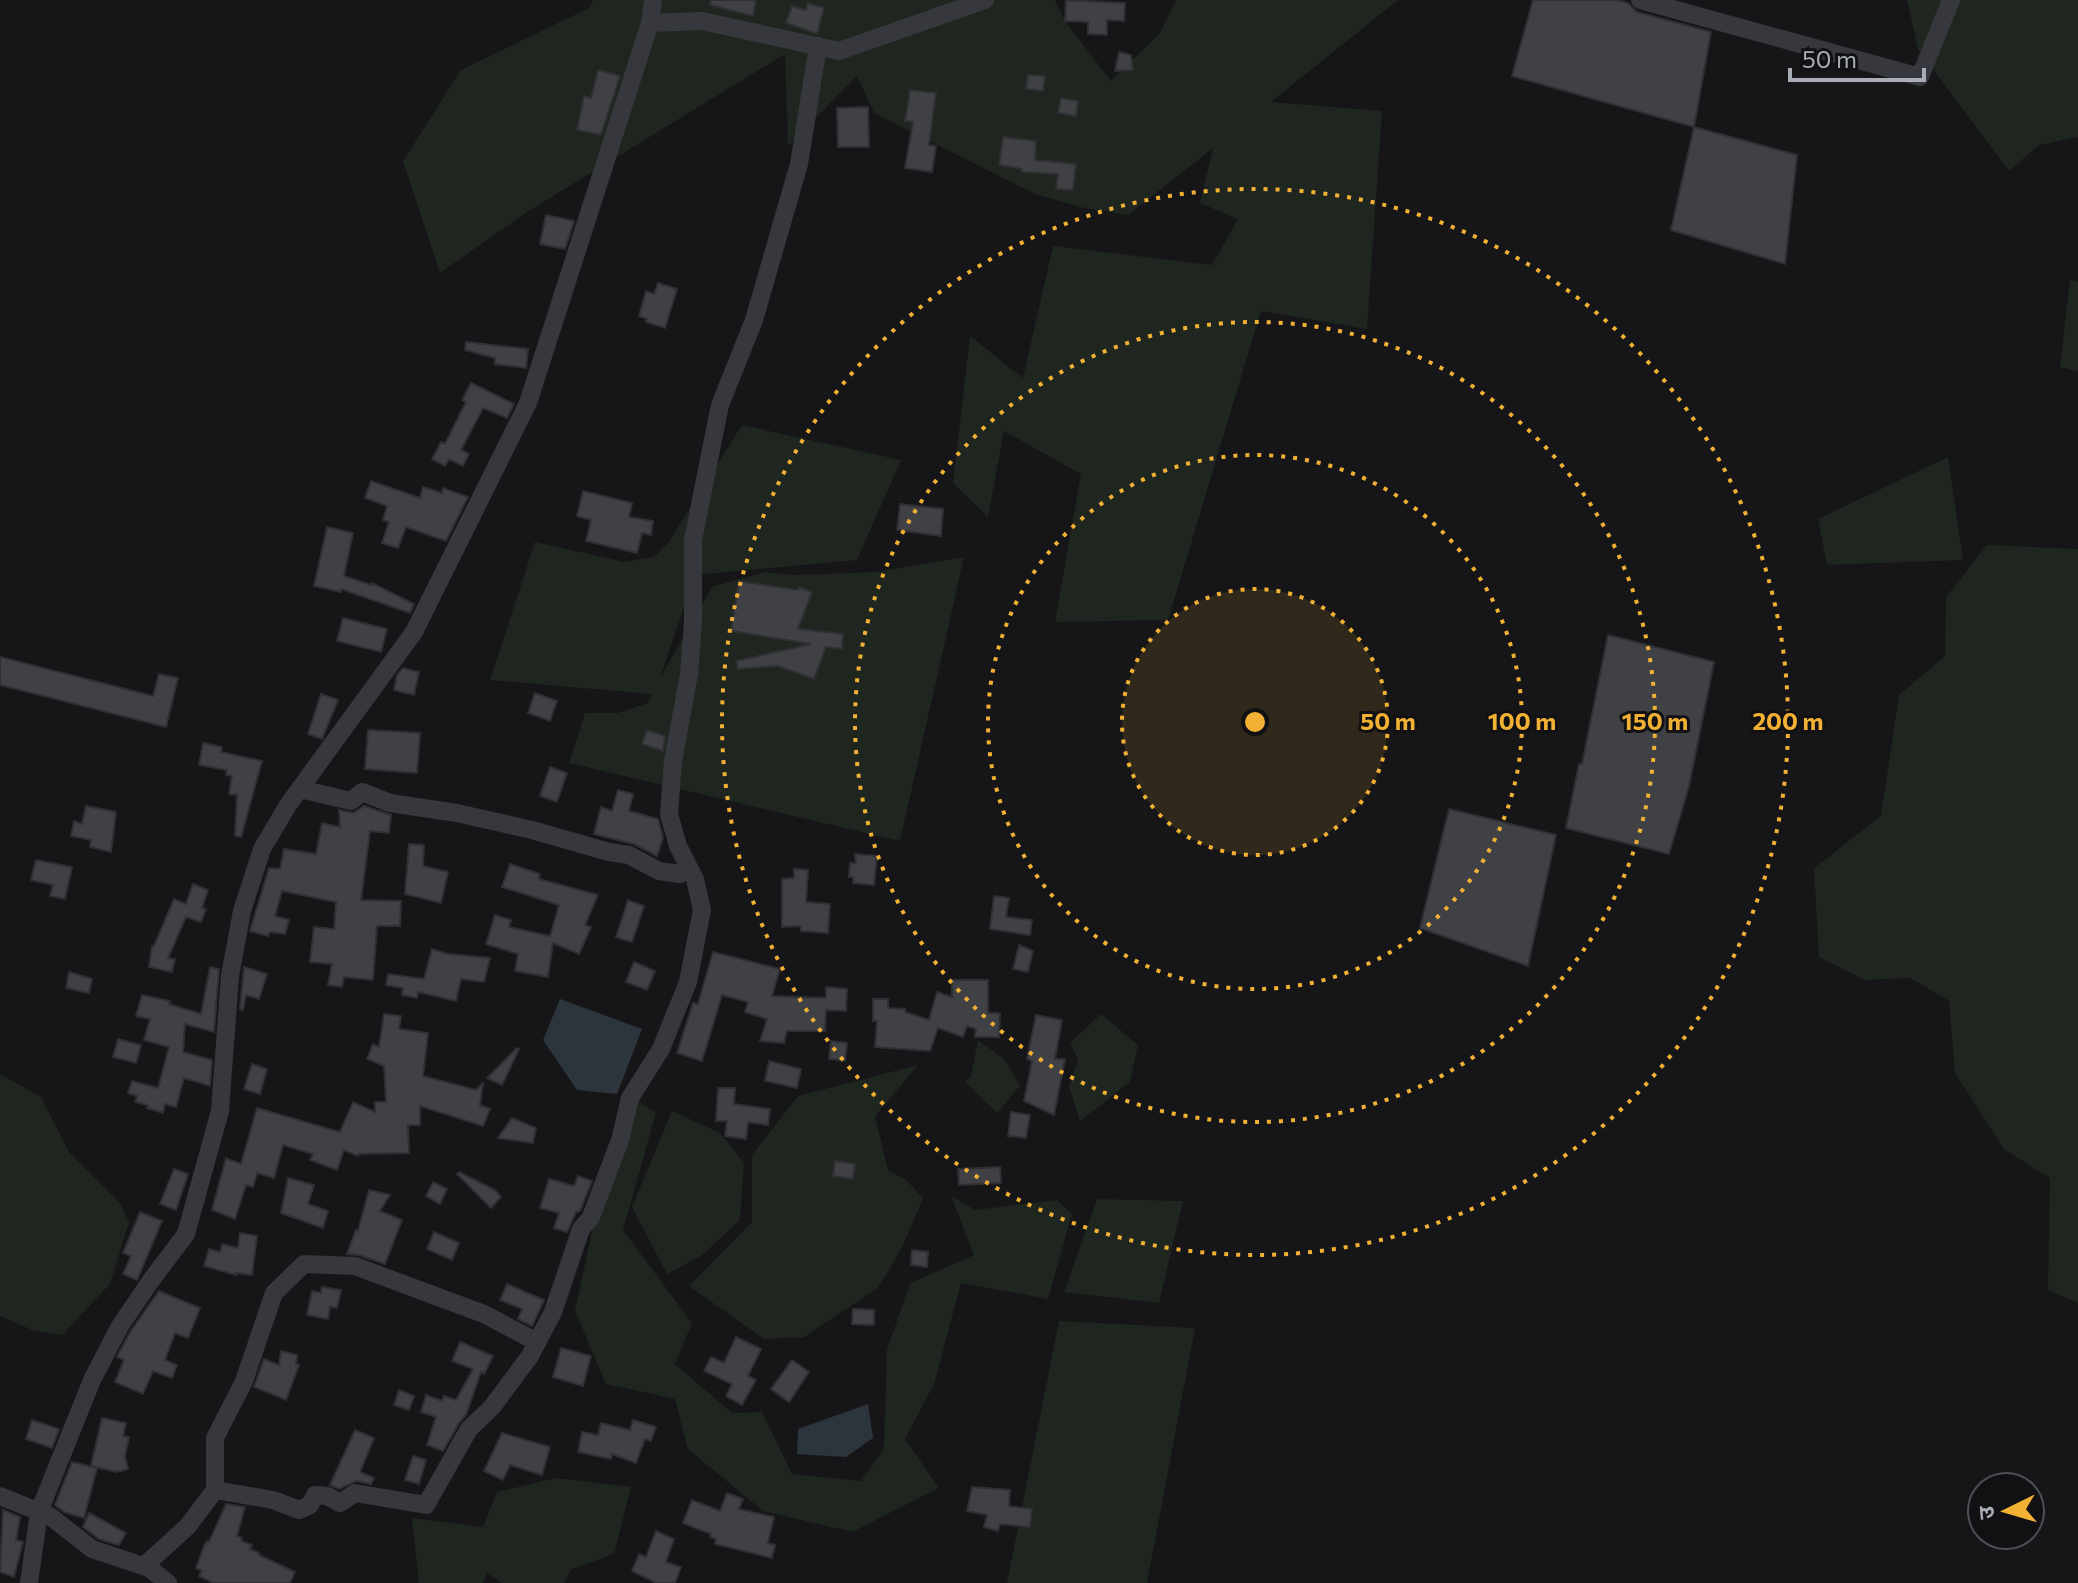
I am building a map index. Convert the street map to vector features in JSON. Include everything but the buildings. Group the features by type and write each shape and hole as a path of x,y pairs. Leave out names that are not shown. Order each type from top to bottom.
{"street":[{"path":"29,1583 39,1512 92,1380 120,1326 186,1234 220,1111 230,976 242,911 262,849 300,789 414,632 528,403 650,23 653,0"},
{"path":"650,23 702,21 839,51 985,0"},
{"path":"1640,0 1920,77 1951,0"},
{"path":"215,1490 273,1500 299,1510 310,1505 315,1495 320,1494 340,1503 355,1493 426,1505 469,1429 492,1407 537,1342 553,1312 581,1229 591,1217 620,1140 630,1098 661,1049 688,982 702,910 695,879 678,846 669,814 673,761 689,674 693,622 693,540 720,405 754,320 799,164 818,46"},
{"path":"300,789 351,801 362,792 390,803 457,813 629,855 659,871 680,874 689,868"},
{"path":"144,1566 188,1526 215,1490 215,1438 244,1381 274,1293 304,1264 355,1266 484,1314 537,1342"},
{"path":"0,1496 50,1516 92,1549 144,1566 168,1583"}],"shaded area":[{"path":"593,0 1055,0 1065,21 1111,81 1160,33 1176,0 1398,0 1271,102 1382,111 1367,329 1261,311 1168,620 1055,622 1081,474 1004,431 988,517 953,483 970,336 1023,378 1053,246 1212,265 1238,219 1200,203 1213,148 1128,215 1080,207 1035,194 874,113 857,76 788,146 785,54 527,212 440,273 403,161 461,70 589,8"},
{"path":"1907,0 2078,0 2078,137 2039,145 2009,171 1918,49"},
{"path":"2070,280 2078,282 2078,371 2060,367"},
{"path":"742,425 901,460 857,560 695,575 660,678 712,587 764,572 794,575 876,572 964,557 900,841 569,763 585,713 618,713 648,703 652,694 490,680 535,542 624,562 654,557 668,543"},
{"path":"1948,457 1963,560 1827,565 1818,519"},
{"path":"1987,545 2078,549 2078,1303 2048,1290 2050,1178 2004,1149 1955,1073 1949,1001 1910,978 1865,980 1819,957 1814,868 1881,816 1899,695 1945,656 1946,597"},
{"path":"560,999 642,1029 617,1094 577,1090 543,1040"},
{"path":"1101,1014 1138,1045 1130,1082 1080,1121 1069,1086 1078,1059 1070,1043"},
{"path":"978,1040 1005,1060 1020,1086 997,1113 965,1082 971,1076"},
{"path":"918,1065 875,1116 888,1170 906,1180 923,1198 896,1257 875,1290 804,1337 764,1339 689,1286 752,1222 752,1155 798,1096"},
{"path":"0,1074 41,1097 69,1152 120,1203 129,1222 110,1284 62,1335 32,1330 0,1316"},
{"path":"638,1101 656,1113 623,1230 692,1323 675,1364 732,1413 762,1412 792,1474 861,1481 884,1449 887,1350 910,1283 974,1255 951,1196 975,1210 1057,1200 1072,1214 1048,1299 961,1283 934,1384 905,1439 939,1488 852,1532 763,1511 688,1449 675,1399 606,1384 575,1311 597,1208"},
{"path":"672,1111 720,1133 744,1163 740,1220 701,1256 667,1274 632,1207"},
{"path":"1097,1199 1183,1201 1159,1303 1064,1292"},
{"path":"1059,1321 1195,1328 1147,1583 1007,1583"},
{"path":"868,1404 873,1438 846,1457 797,1454 798,1429"},
{"path":"556,1478 631,1487 614,1554 572,1569 564,1583 502,1583 487,1573 483,1583 419,1583 412,1518 483,1527 497,1492"}]}
